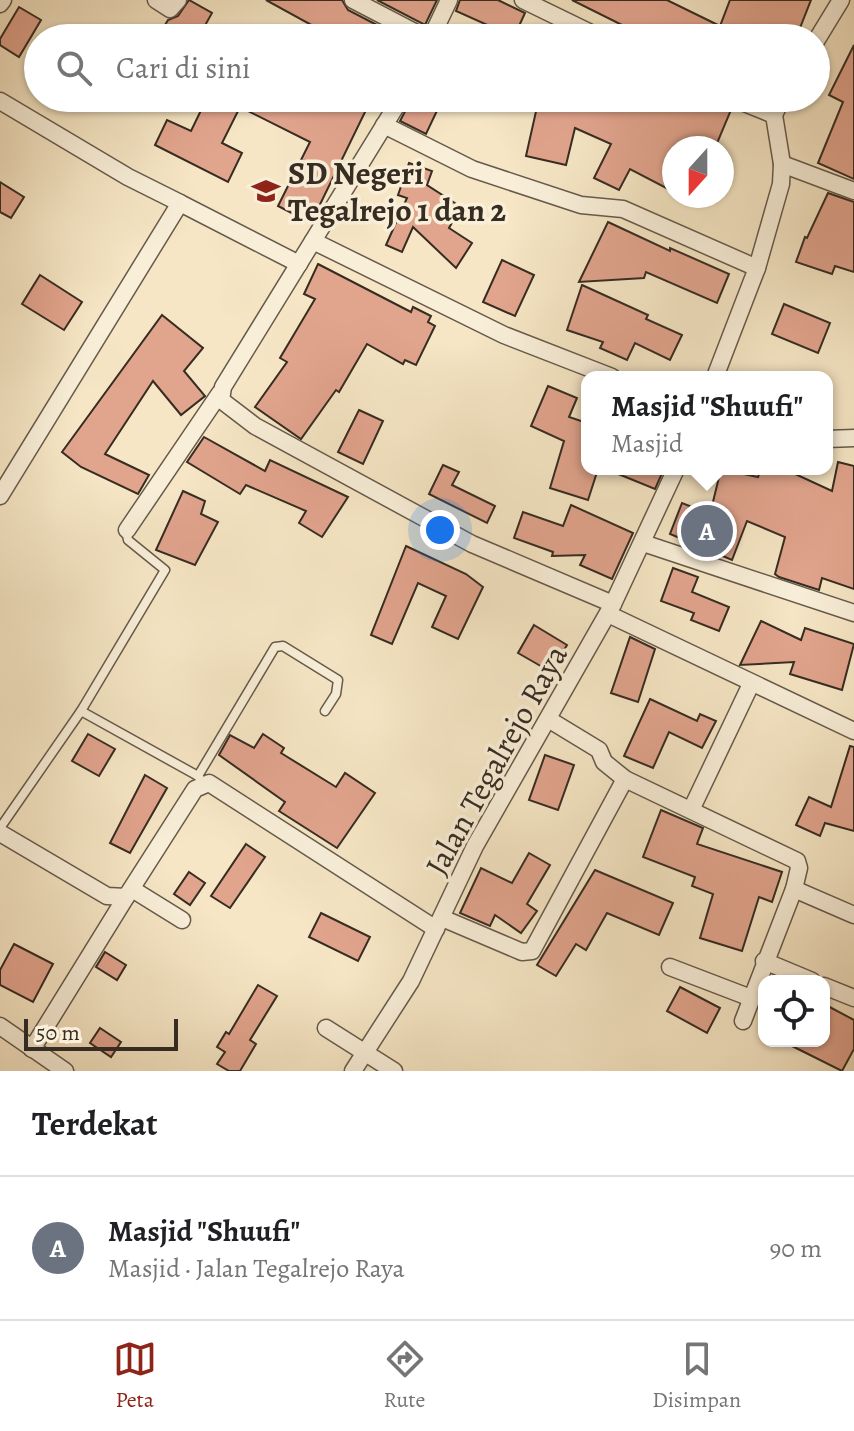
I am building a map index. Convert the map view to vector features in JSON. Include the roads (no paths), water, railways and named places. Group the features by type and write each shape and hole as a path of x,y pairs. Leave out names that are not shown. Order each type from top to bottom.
{"street":[{"path":"156,0 170,9 178,0"},
{"path":"353,0 401,24"},
{"path":"436,24 449,0"},
{"path":"523,0 572,24"},
{"path":"826,24 841,0"},
{"path":"0,101 180,203 299,264"},
{"path":"127,530 220,393 392,112"},
{"path":"767,112 774,115"},
{"path":"717,371 757,268 781,184 782,164 775,112"},
{"path":"384,125 472,169 581,205 623,209 757,268"},
{"path":"782,164 854,191"},
{"path":"0,496 180,203"},
{"path":"313,241 504,335 597,371"},
{"path":"220,393 227,408 255,426 388,495 472,544 610,609 751,684 854,731"},
{"path":"833,439 854,438"},
{"name":"Jalan Tegalrejo Raya","path":"353,1071 411,981 475,846 610,609 673,475"},
{"path":"643,543 854,613"},
{"path":"691,810 751,684"},
{"path":"548,719 599,750 612,771 625,779 797,861 799,868 794,889 743,1021"},
{"path":"32,1049 200,780 229,794 439,924 522,952 532,951 625,779"},
{"path":"0,831 107,896 129,893 182,920"},
{"path":"794,889 854,915"},
{"path":"764,961 798,975"},
{"path":"670,967 751,998"},
{"path":"830,988 854,998"},
{"path":"0,1026 65,1071"},
{"path":"326,1028 394,1071"}],"lane":[{"path":"0,831 81,711 165,570 128,540 127,530"},
{"path":"81,711 200,780 275,647 283,646 338,680 336,694 325,711"}],"place":[{"name":"SD Negeri Tegalrejo 1 dan 2","path":"266,191"},
{"name":"Masjid \"Shuufi\"","path":"707,531"}]}
